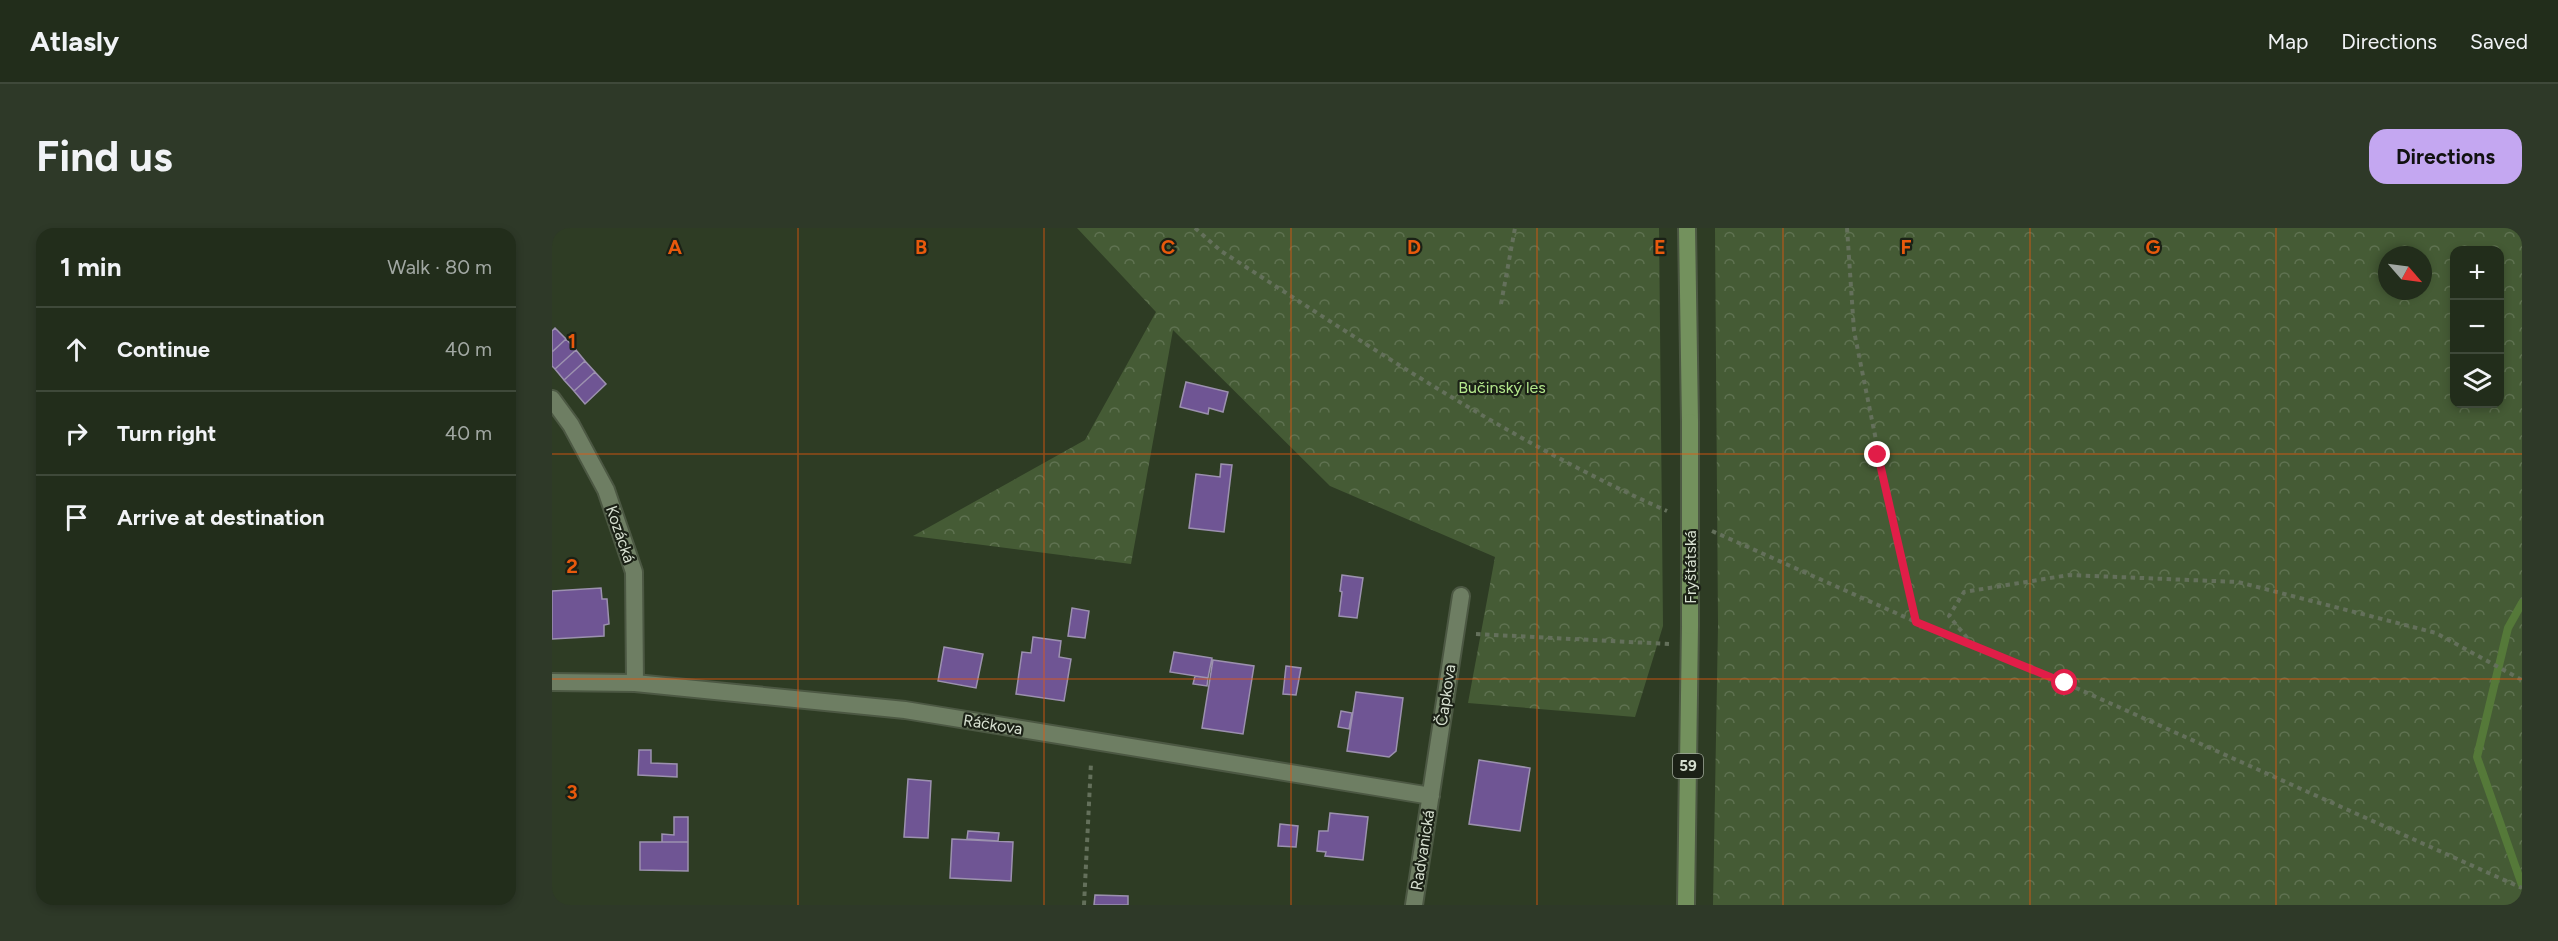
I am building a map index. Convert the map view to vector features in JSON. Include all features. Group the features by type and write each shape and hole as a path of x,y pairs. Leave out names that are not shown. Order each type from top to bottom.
{"main road":[{"name":"Fryštátská","path":"1686,905 1690,645 1687,228"}],"street":[{"name":"Kozácká","path":"552,399 571,425 606,490 634,572 635,683"},
{"name":"Čapkova","path":"1431,796 1461,596"},
{"name":"Ráčkova","path":"552,682 635,683 905,710 1431,796"},
{"name":"Radvanická","path":"1414,905 1431,796"}],"path":[{"path":"1195,228 1221,250 1432,386 1606,484 1671,513"},
{"path":"1501,304 1515,228"},
{"path":"1847,228 1854,331 1878,455 1916,622"},
{"path":"1703,527 1916,622 2065,683 2522,888"},
{"path":"1974,645 1949,616 1964,592 2068,575 2238,582 2436,633 2522,681"},
{"path":"1454,633 1690,645"},
{"path":"1084,905 1092,741"}],"green space":[{"name":"Bučinský les","path":"1077,228 1659,228 1663,626 1635,717 1468,703 1495,557 1330,486 1173,330 1131,564 913,536 1085,440 1156,312"},
{"path":"1715,228 2522,228 2522,905 1713,905 1718,626"}],"building":[{"path":"555,328 566,339 552,352 552,331"},
{"path":"566,339 576,350 555,369 552,366 552,352"},
{"path":"576,350 585,361 564,380 555,369"},
{"path":"585,361 595,372 574,391 564,380"},
{"path":"595,372 606,384 585,404 574,391"},
{"path":"1186,382 1228,392 1223,412 1209,408 1208,414 1180,407"},
{"path":"1221,464 1232,465 1224,532 1189,528 1196,474 1220,477"},
{"path":"1342,575 1363,578 1357,618 1339,616"},
{"path":"601,588 602,599 607,599 609,624 604,625 604,636 552,639 552,591"},
{"path":"1072,608 1089,611 1085,638 1068,636"},
{"path":"1033,637 1061,641 1059,657 1071,659 1064,701 1016,694 1022,652 1031,653"},
{"path":"944,647 983,654 976,688 938,681"},
{"path":"1174,652 1212,658 1208,678 1170,672"},
{"path":"1213,660 1254,666 1243,734 1202,728"},
{"path":"1286,666 1301,668 1296,695 1283,694"},
{"path":"1195,676 1208,678 1207,686 1193,684"},
{"path":"1356,692 1403,698 1396,751 1389,757 1347,751"},
{"path":"1341,711 1352,713 1349,729 1338,727"},
{"path":"639,750 651,750 651,763 677,764 677,777 638,775"},
{"path":"1479,760 1530,768 1520,831 1469,824"},
{"path":"908,779 931,781 928,838 904,837"},
{"path":"1330,813 1368,817 1363,860 1325,856 1326,852 1317,851 1319,831 1328,831"},
{"path":"674,817 688,817 688,842 662,842 662,834 674,835"},
{"path":"1280,824 1298,826 1296,847 1278,846"},
{"path":"968,831 999,833 998,841 967,839"},
{"path":"952,839 1013,842 1011,881 950,878"},
{"path":"640,842 688,842 688,871 640,870"},
{"path":"1095,895 1128,896 1128,905 1094,905"}],"waterway":[{"path":"2522,603 2508,628 2477,757 2522,885"}],"route":[{"path":"1878,455 1916,622 2065,683"}]}
